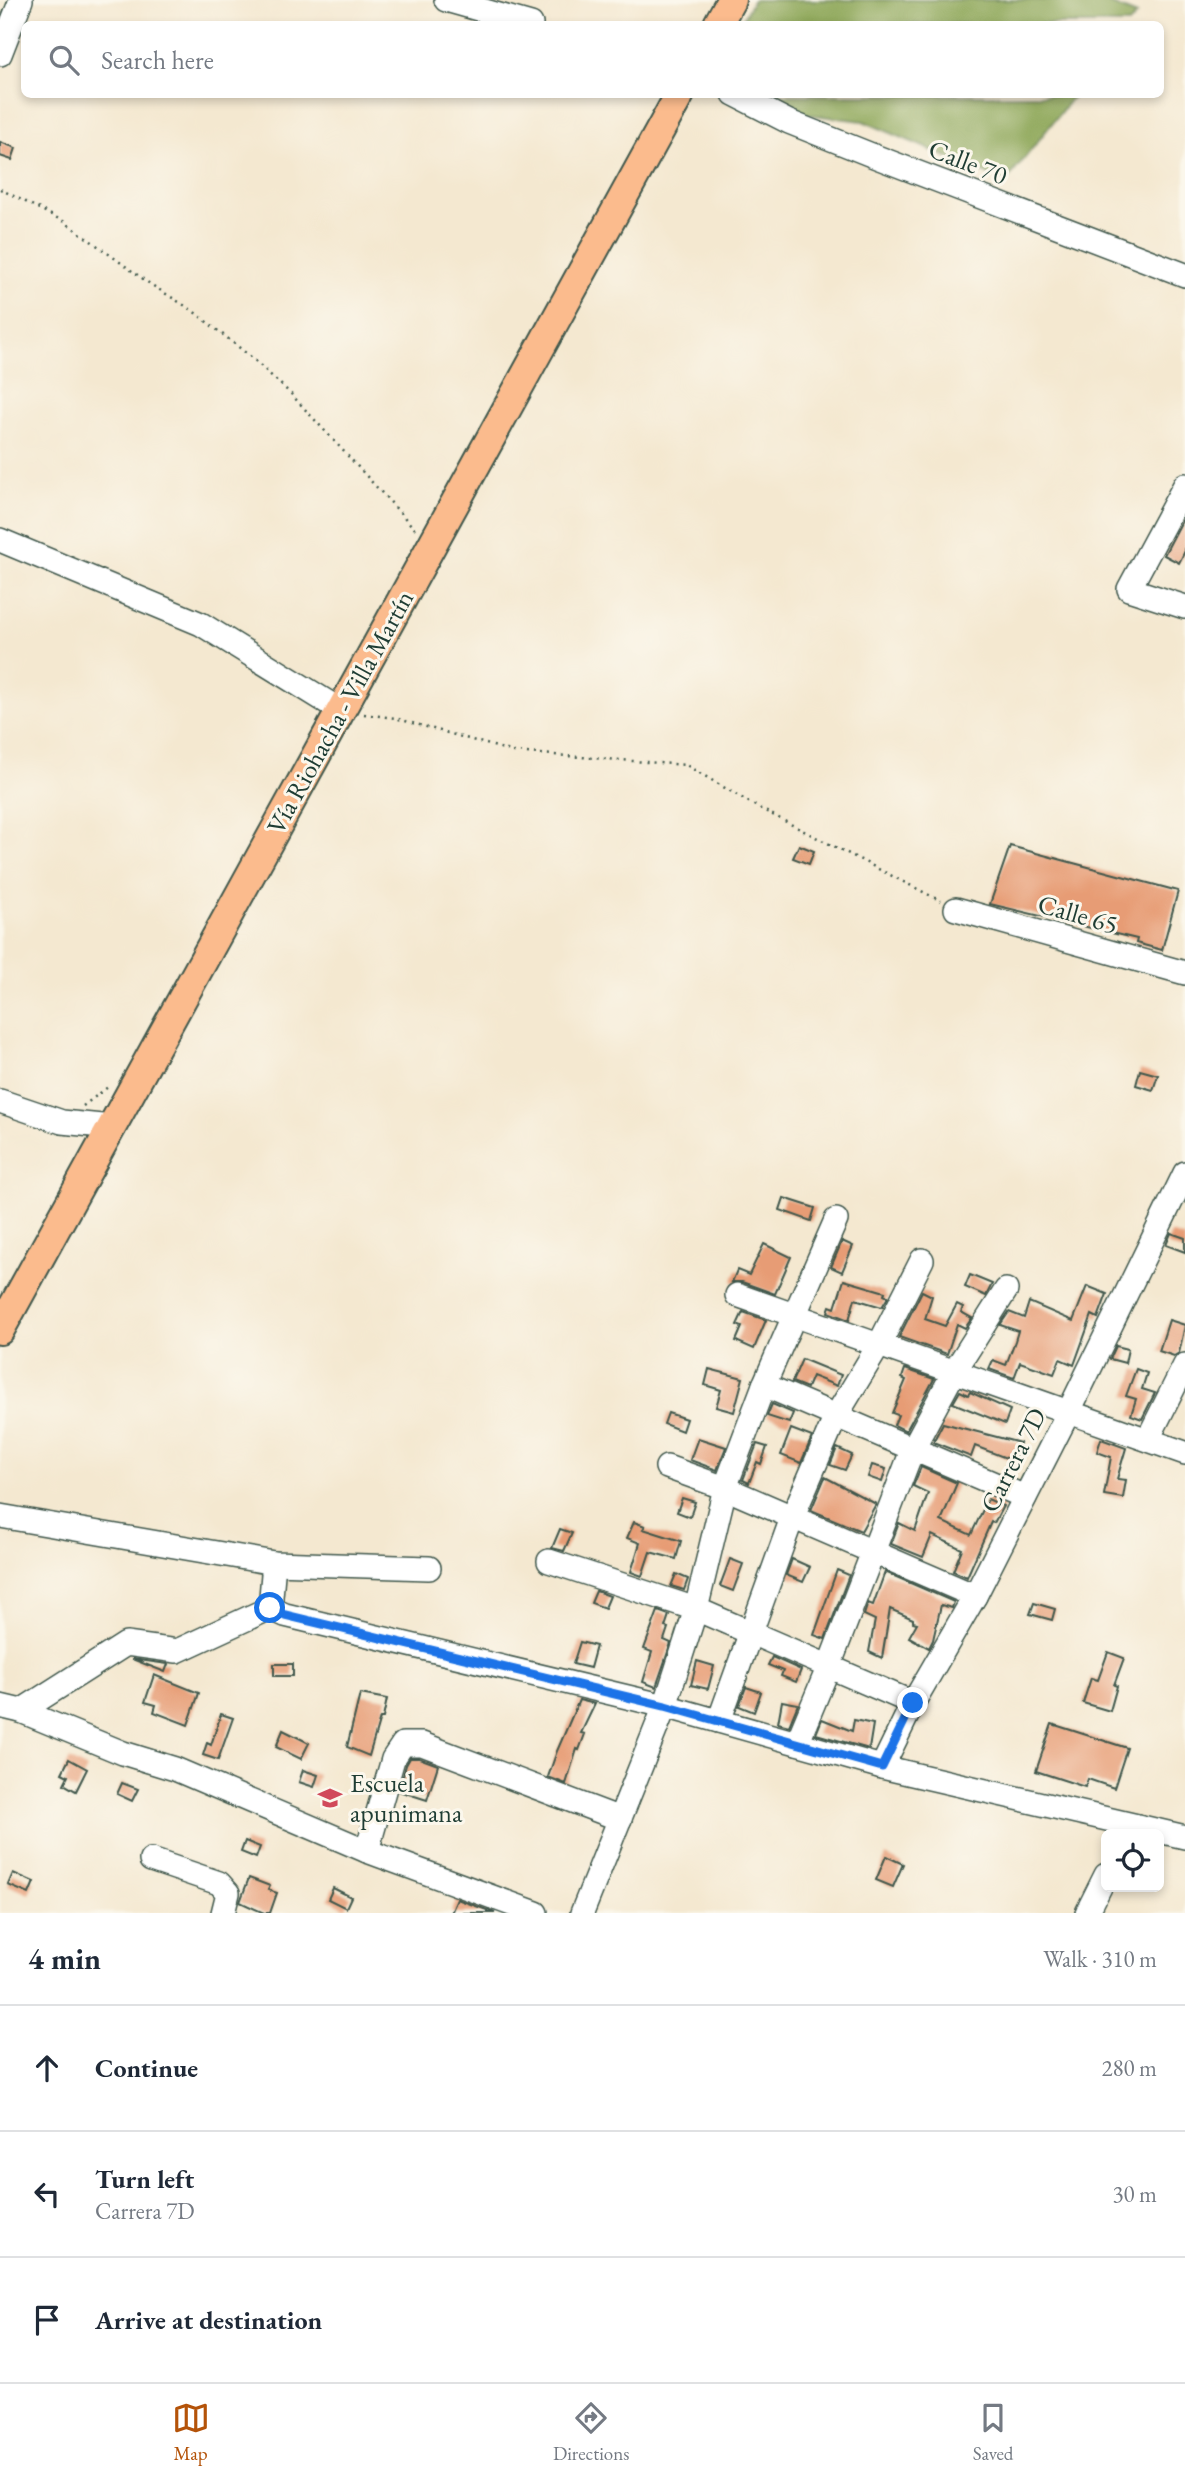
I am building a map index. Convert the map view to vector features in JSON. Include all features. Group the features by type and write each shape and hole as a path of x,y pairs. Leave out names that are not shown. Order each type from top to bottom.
{"main road":[{"path":"720,21 731,0"},
{"name":"Vía Riohacha - Villa Martín","path":"0,1330 678,98"}],"street":[{"path":"0,54 21,0"},
{"path":"446,0 520,21"},
{"name":"Calle 70","path":"742,98 789,122 874,156 1185,275"},
{"path":"1185,485 1129,589 1185,607"},
{"path":"0,540 201,624 340,710"},
{"name":"Calle 65","path":"956,909 1185,973"},
{"path":"0,1101 62,1122 112,1127"},
{"name":"Carrera 7D","path":"882,1767 913,1703 975,1596 1069,1411 1176,1214 1185,1173"},
{"path":"582,1913 665,1706 696,1609 725,1488 764,1385 836,1220"},
{"path":"719,1721 792,1518 836,1416 879,1345 922,1260"},
{"path":"797,1743 913,1448 954,1372 1006,1290"},
{"path":"737,1295 1185,1453"},
{"path":"1149,1440 1185,1365"},
{"path":"764,1385 1025,1497"},
{"path":"667,1467 725,1488 975,1596"},
{"path":"0,1516 274,1563 429,1568"},
{"path":"549,1561 696,1609 913,1703"},
{"path":"270,1608 274,1563"},
{"path":"10,1708 126,1644 177,1651 270,1608 285,1615 665,1706 882,1767 1125,1829"},
{"path":"10,1708 123,1753 175,1769 368,1851 536,1913"},
{"path":"368,1851 393,1759 403,1744 422,1744 620,1819"},
{"path":"1164,1834 1185,1837"},
{"path":"151,1860 219,1883 228,1893 223,1913"},
{"path":"1087,1913 1101,1885"}],"path":[{"path":"0,188 65,222 150,284 192,310 251,357 291,394 431,547"},
{"path":"340,710 395,718 514,752 686,765 760,808 956,909"}],"green space":[{"path":"753,0 1100,0 1137,15 1132,21 742,21"},
{"path":"768,98 1072,98 1006,182 863,121 795,113"}],"building":[{"path":"0,142 16,148 12,160 0,156"},
{"path":"1185,515 1185,551 1179,563 1164,555"},
{"path":"799,845 814,851 809,864 793,858"},
{"path":"1010,846 1178,891 1162,950 1136,943 1137,939 990,904"},
{"path":"1140,1070 1158,1075 1153,1090 1136,1085"},
{"path":"784,1198 815,1208 811,1221 780,1210"},
{"path":"1171,1233 1185,1238 1185,1252 1166,1245"},
{"path":"842,1241 853,1246 842,1272 831,1267"},
{"path":"764,1244 791,1257 775,1294 742,1282 732,1282 737,1270 749,1275"},
{"path":"970,1275 992,1284 986,1296 965,1287"},
{"path":"844,1280 885,1292 884,1295 888,1297 882,1307 855,1299 849,1320 828,1312 830,1306 835,1308"},
{"path":"1087,1286 1107,1294 1098,1318 1092,1315 1074,1365 1060,1359 1054,1374 1020,1362 1014,1378 989,1369 993,1360 1006,1365 1015,1341 1018,1331 1000,1325 1009,1312 1024,1318 1029,1302 1073,1321"},
{"path":"922,1291 932,1296 925,1319 945,1326 957,1304 963,1307 961,1312 972,1318 965,1328 957,1324 947,1354 899,1337"},
{"path":"743,1312 766,1320 754,1349 736,1341 742,1327 737,1325"},
{"path":"1169,1320 1185,1325 1179,1353 1174,1356 1159,1351"},
{"path":"1116,1346 1128,1349 1125,1363 1110,1359"},
{"path":"802,1359 841,1375 837,1386 812,1376 807,1388 792,1382"},
{"path":"709,1369 743,1378 734,1412 716,1407 721,1390 705,1385"},
{"path":"905,1369 934,1379 906,1431 894,1425 898,1415 892,1413 906,1380 902,1378"},
{"path":"1136,1369 1147,1373 1142,1389 1155,1393 1142,1419 1131,1415 1136,1399 1126,1396"},
{"path":"960,1391 968,1395 970,1392 1010,1410 1005,1424 953,1403"},
{"path":"772,1404 793,1413 789,1423 767,1416"},
{"path":"668,1413 686,1419 682,1431 664,1424"},
{"path":"943,1423 1020,1443 1014,1461 975,1446 971,1457 933,1442"},
{"path":"791,1429 812,1437 801,1463 781,1455"},
{"path":"698,1438 726,1447 717,1470 690,1460"},
{"path":"1101,1439 1126,1448 1117,1479 1126,1480 1123,1498 1104,1495 1111,1457 1097,1452"},
{"path":"757,1444 767,1447 761,1464 757,1462 749,1483 743,1480"},
{"path":"837,1448 852,1455 845,1470 830,1465"},
{"path":"872,1465 886,1469 882,1482 868,1477"},
{"path":"921,1467 957,1483 941,1521 971,1535 988,1499 1003,1506 994,1523 991,1522 967,1577 953,1571 962,1549 932,1535 923,1557 891,1544 899,1523 915,1531 928,1493 913,1486"},
{"path":"825,1477 876,1504 861,1531 811,1510"},
{"path":"682,1498 695,1502 690,1517 677,1512"},
{"path":"634,1522 645,1526 643,1529 681,1541 676,1559 650,1552 642,1576 631,1572 640,1543 627,1538"},
{"path":"560,1529 572,1533 564,1551 552,1548"},
{"path":"730,1559 743,1564 733,1591 720,1586"},
{"path":"792,1559 810,1567 803,1582 786,1575"},
{"path":"837,1570 849,1575 825,1639 814,1635"},
{"path":"885,1572 954,1602 952,1608 941,1605 929,1648 909,1637 917,1623 913,1622 913,1619 890,1609 882,1658 869,1652 875,1620 864,1615 868,1603 873,1605"},
{"path":"676,1574 688,1579 684,1590 671,1586"},
{"path":"596,1591 610,1596 605,1608 591,1603"},
{"path":"1034,1603 1055,1609 1052,1620 1030,1614"},
{"path":"658,1611 669,1615 664,1640 671,1643 656,1687 643,1682 652,1652 644,1649"},
{"path":"580,1642 596,1646 590,1668 573,1664"},
{"path":"1108,1652 1124,1658 1114,1685 1117,1686 1110,1711 1083,1703 1091,1678 1098,1680"},
{"path":"772,1657 801,1670 796,1682 781,1676 783,1671 768,1665"},
{"path":"132,1659 168,1664 165,1672"},
{"path":"697,1661 714,1666 708,1689 691,1685"},
{"path":"274,1664 293,1664 293,1676 274,1676"},
{"path":"154,1675 199,1693 188,1725 154,1712 156,1705 145,1702"},
{"path":"746,1687 761,1692 754,1712 739,1706"},
{"path":"360,1694 387,1699 369,1756 347,1747"},
{"path":"579,1700 595,1704 581,1733 585,1734 579,1750 577,1749 566,1784 548,1777"},
{"path":"782,1701 798,1704 789,1726 778,1723"},
{"path":"221,1714 233,1718 218,1760 203,1755 207,1743 211,1745"},
{"path":"822,1719 852,1731 854,1720 873,1724 869,1749 816,1734"},
{"path":"1052,1724 1127,1748 1114,1788 1088,1779 1085,1787 1036,1771"},
{"path":"283,1730 309,1743 301,1759 276,1747"},
{"path":"410,1758 419,1758 438,1765 427,1800 399,1791"},
{"path":"69,1759 87,1769 76,1791 64,1784 68,1776 62,1773"},
{"path":"303,1770 318,1775 314,1787 299,1782"},
{"path":"122,1783 138,1789 132,1801 117,1794"},
{"path":"245,1841 260,1847 256,1858 241,1852"},
{"path":"886,1856 903,1864 893,1887 876,1880"},
{"path":"13,1873 34,1882 29,1894 8,1885"},
{"path":"249,1878 270,1886 268,1890 277,1893 270,1913 240,1902"},
{"path":"333,1888 351,1897 346,1908 328,1899"},
{"path":"457,1899 495,1913 451,1913"}],"place":[{"name":"Escuela apunimana","path":"330,1798"}],"route":[{"path":"270,1608 285,1615 665,1706 882,1767 913,1703"}]}
